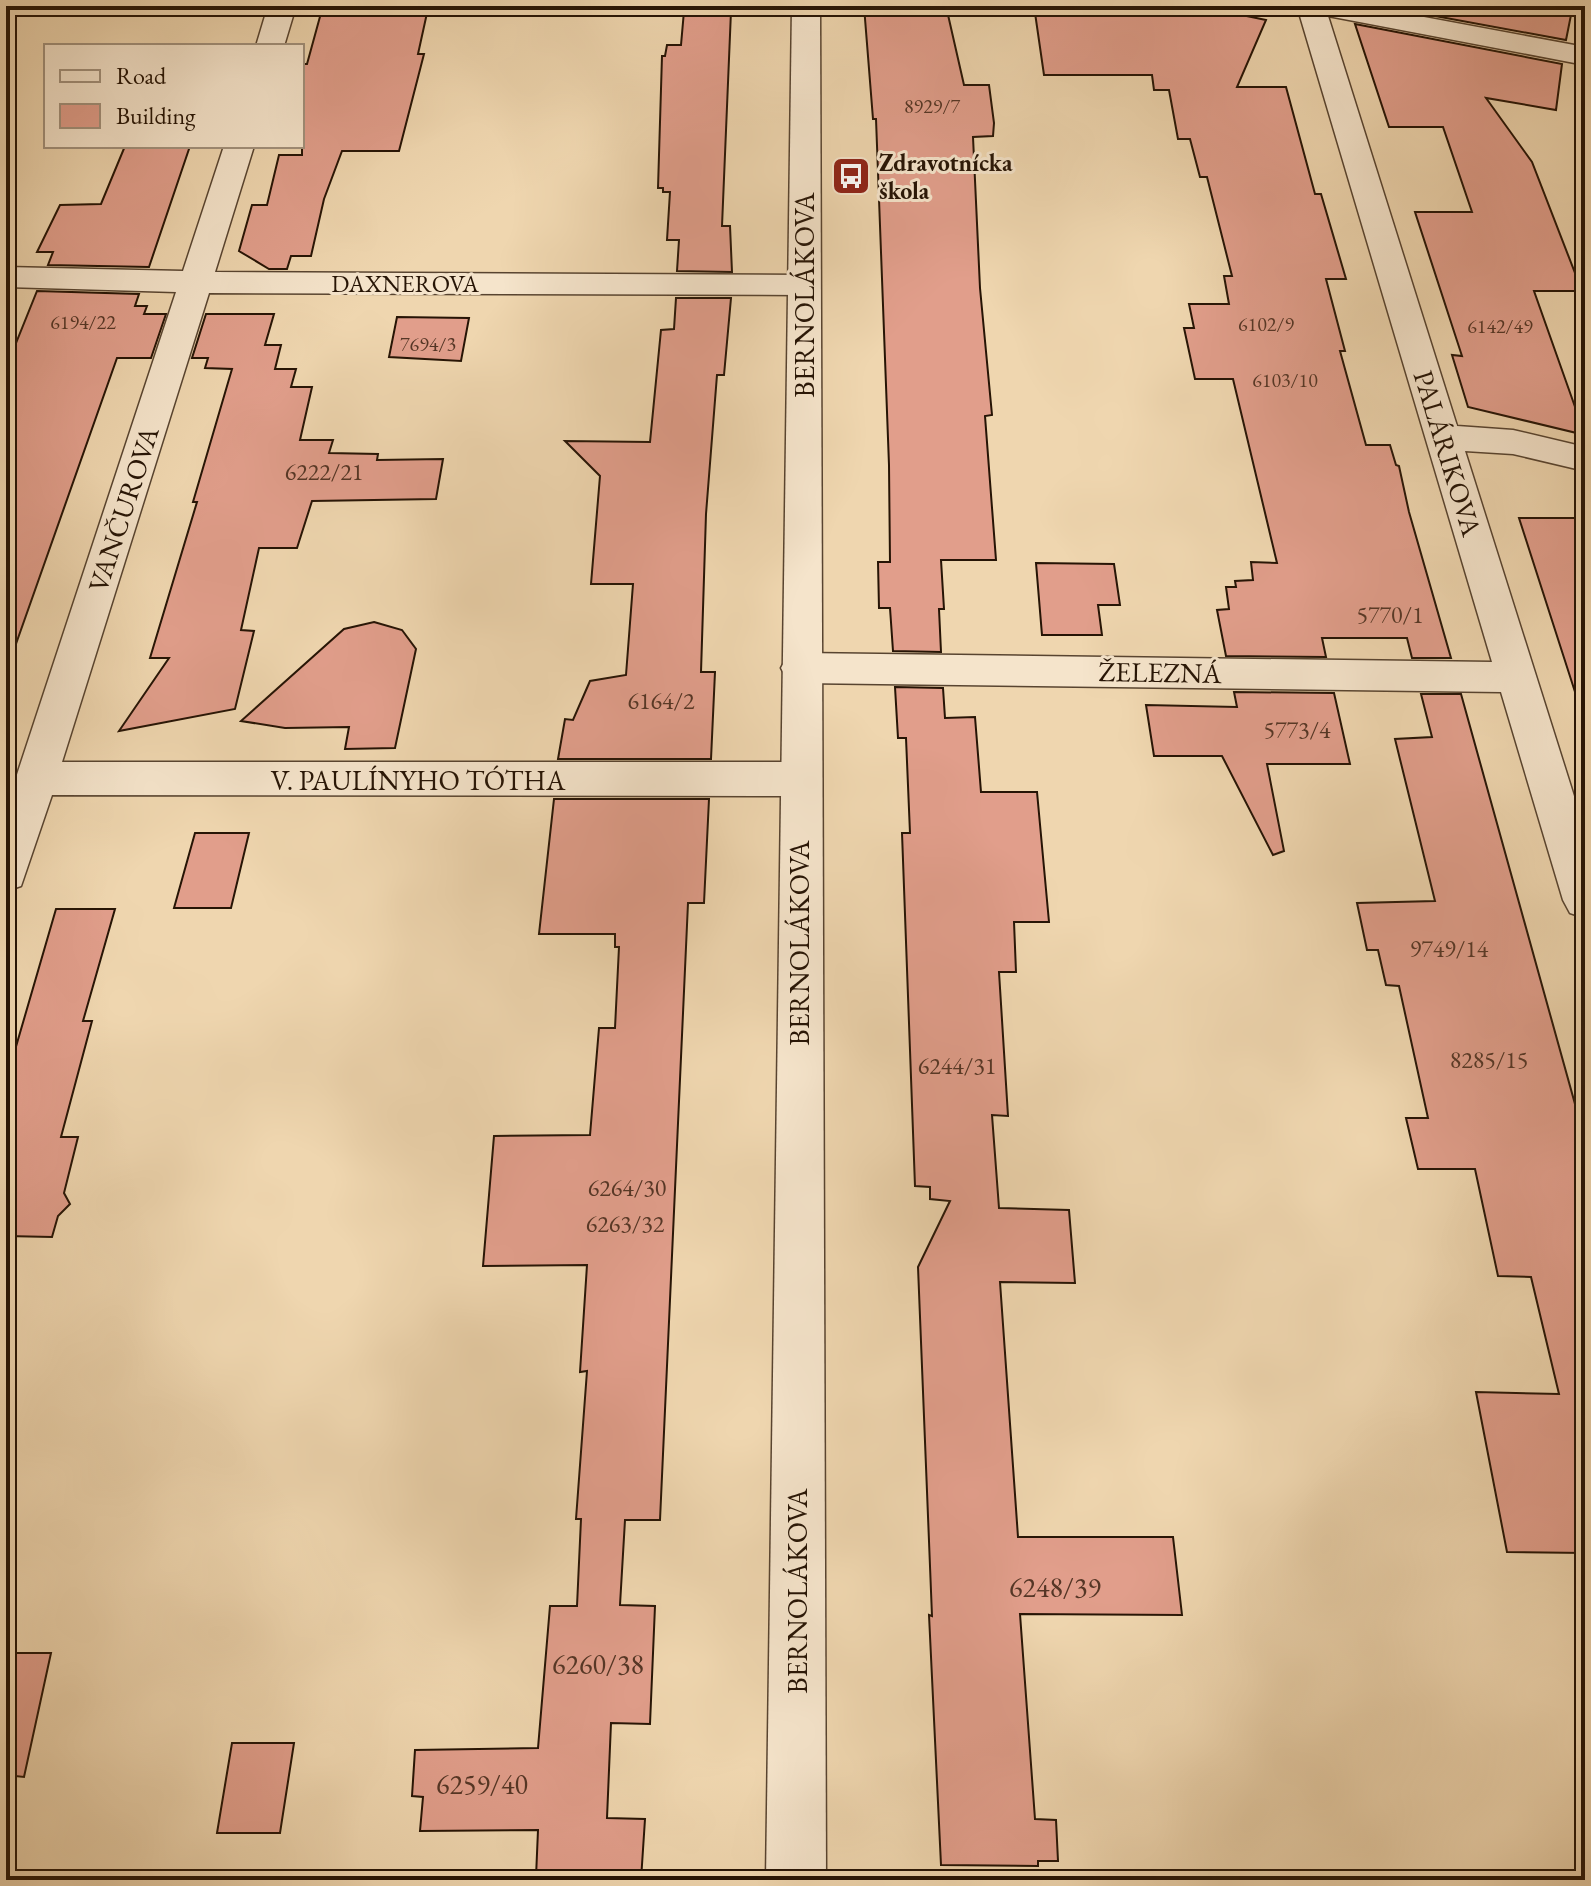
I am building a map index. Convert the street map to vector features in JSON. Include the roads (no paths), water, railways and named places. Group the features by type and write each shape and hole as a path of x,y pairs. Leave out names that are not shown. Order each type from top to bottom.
{"street":[{"path":"271,44 282,6"},
{"name":"BERNOLÁKOVA","path":"796,1880 806,6"},
{"name":"PALÁRIKOVA","path":"1311,6 1585,900"},
{"path":"1320,6 1585,56"},
{"name":"VANČUROVA","path":"6,873 238,148"},
{"name":"DAXNEROVA","path":"6,277 196,282 804,285"},
{"path":"1443,437 1513,442 1585,459"},
{"name":"ŽELEZNÁ","path":"801,668 1518,677"},
{"name":"V. PAULÍNYHO TÓTHA","path":"36,778 800,779"}],"place":[{"name":"Zdravotnícka škola","path":"851,176"}]}
